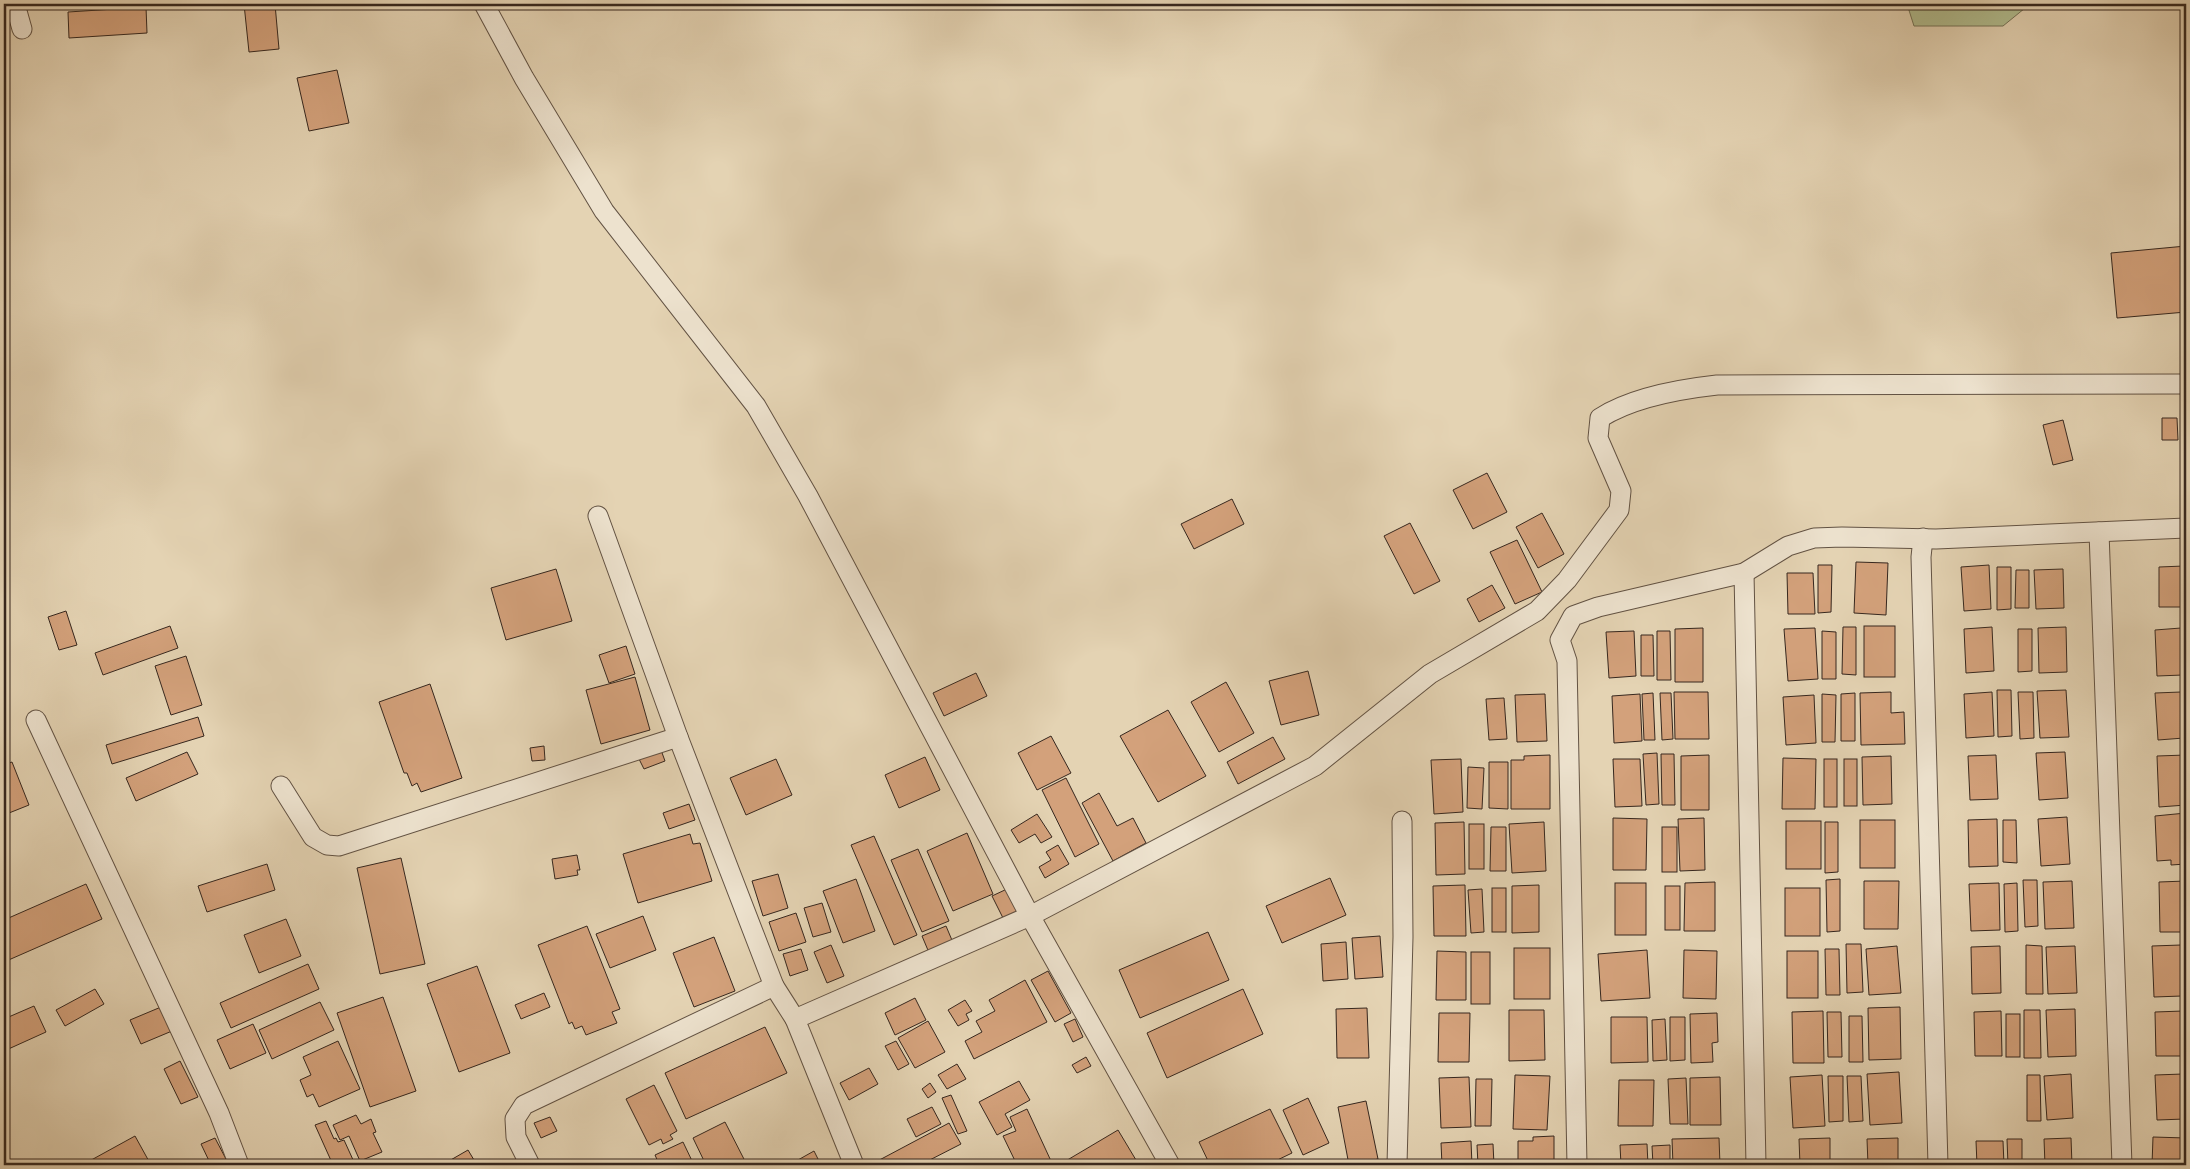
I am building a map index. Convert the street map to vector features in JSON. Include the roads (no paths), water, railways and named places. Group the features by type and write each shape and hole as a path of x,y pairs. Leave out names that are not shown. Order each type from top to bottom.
{"street":[{"path":"16,4 22,29"},
{"path":"484,4 524,78 604,211 756,406 808,496 1030,916 1170,1165"},
{"path":"795,1019 1030,916 1315,766 1329,757 1430,674 1537,611 1567,580 1620,510 1621,491 1598,438 1600,418 1613,409 1686,388 1717,386 2186,384"},
{"path":"598,516 678,737 774,986 795,1019 854,1165"},
{"path":"1577,1165 1567,661 1560,640 1573,616 1598,607 1744,573 1788,546 1814,538 1922,538 2186,528"},
{"path":"2099,532 2122,1165"},
{"path":"1922,538 1938,1165"},
{"path":"1744,573 1756,1165"},
{"path":"36,720 219,1114 240,1165"},
{"path":"281,786 313,837 327,845 339,846 678,737"},
{"path":"1397,1165 1403,937 1402,821"},
{"path":"530,1165 516,1137 515,1119 524,1105 774,986"}]}
